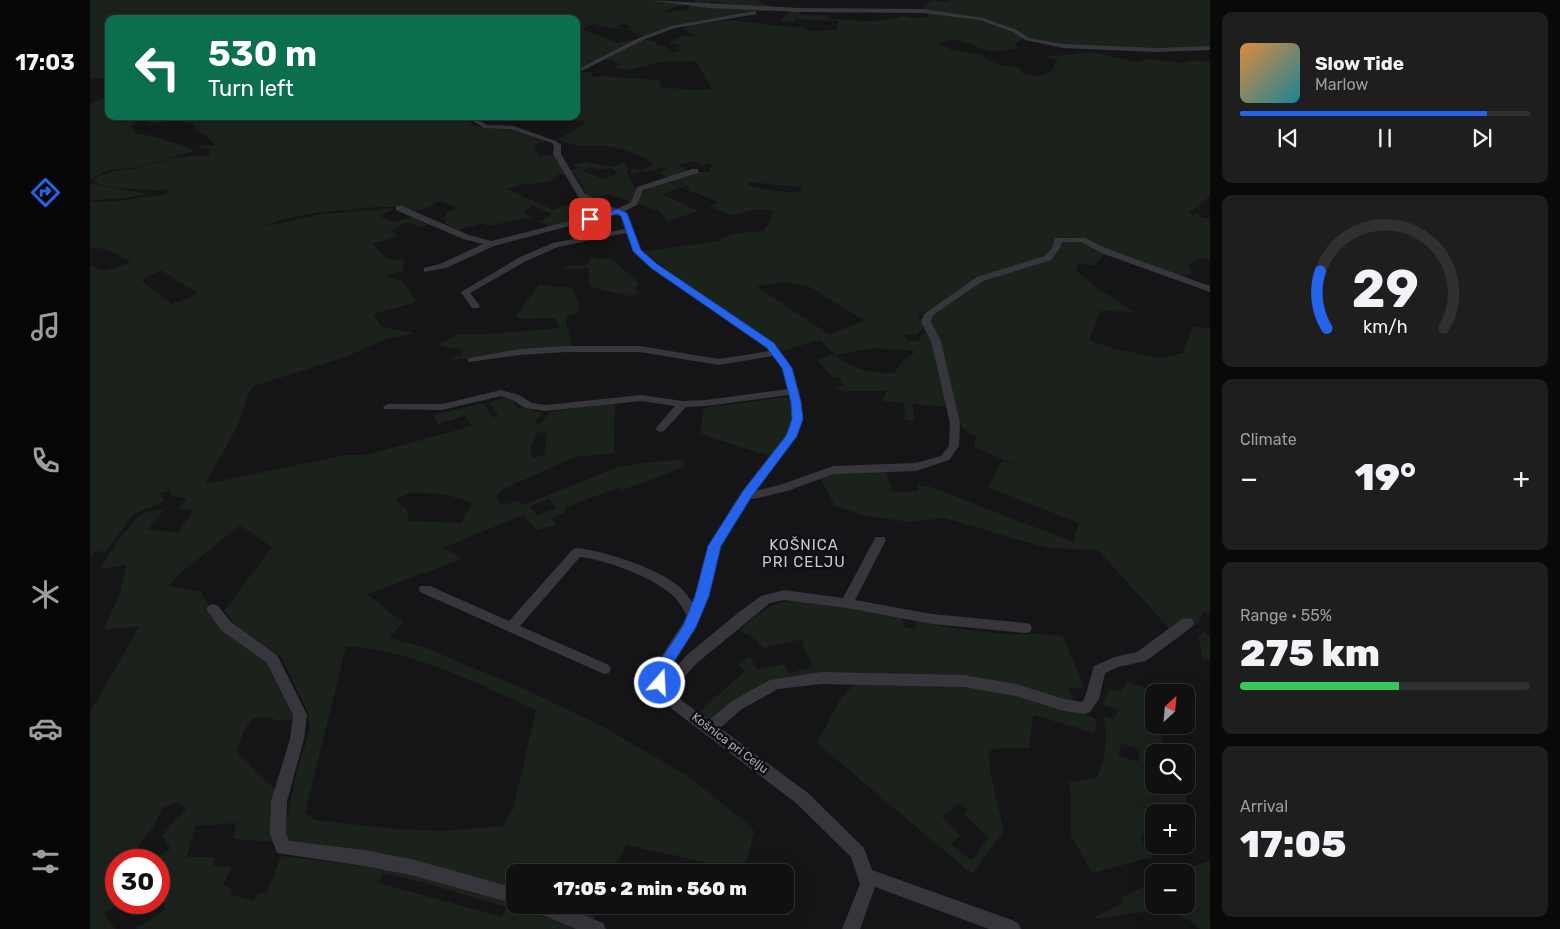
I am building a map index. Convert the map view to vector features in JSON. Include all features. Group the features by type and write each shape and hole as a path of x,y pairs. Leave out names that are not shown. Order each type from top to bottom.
{"street":[{"path":"650,0 773,9 879,10 959,15 994,23 1015,31 1027,39 1081,48 1158,50 1210,48"},
{"path":"580,70 642,39 653,37 670,28 773,9"},
{"path":"475,120 486,127 512,127 550,140 558,145 557,154 582,196 624,215 637,251 654,266 770,346 787,368 794,391 798,419 791,436 747,493 714,546 702,596 689,627 663,667 660,683 664,689 692,659 766,599 792,595 932,619 1024,628"},
{"path":"427,270 443,266 491,244 618,211 634,203 640,189 695,171"},
{"path":"399,208 466,237 491,244"},
{"path":"475,306 465,292 523,259 556,245 630,230"},
{"path":"747,493 754,495 783,488 833,470 916,467 945,458 954,446 955,423 936,341 926,322 929,314 980,279 1048,258 1056,248 1058,240 1082,240 1107,252 1210,290"},
{"path":"472,360 520,352 567,349 640,349 720,362 777,353"},
{"path":"388,407 442,407 501,393 539,408 641,398 683,404 706,403 794,391"},
{"path":"660,429 683,404"},
{"path":"847,603 880,540"},
{"path":"511,627 577,552 584,552 658,578 676,591 694,615"},
{"path":"425,589 604,669"},
{"path":"213,609 226,626 272,659 300,715 297,739 279,801 278,834 283,848 373,860 506,894"},
{"path":"710,728 737,705 775,684 821,678 964,681 1016,690 1064,705 1085,708 1092,699 1099,670 1115,662 1141,657 1187,623"},
{"name":"Košnica pri Celju","path":"664,689 677,705 802,798 858,853 868,884 851,929"},
{"path":"866,876 1012,929"},
{"path":"561,914 597,929"}],"shaded area":[{"path":"90,0 646,0 689,3 686,6 678,6 664,12 687,10 691,4 768,10 698,21 644,37 628,29 632,28 625,24 617,26 623,28 620,29 593,24 582,29 617,43 639,39 580,68 580,15 105,15 105,79 90,78"},
{"path":"694,0 757,0 764,4 785,9 735,6 711,1 710,4 696,3"},
{"path":"933,0 950,2 949,0 1210,0 1210,48 1080,47 1027,38 980,18 922,11 925,5"},
{"path":"790,11 800,12 799,15 827,15 828,19 857,21 886,20 903,16 911,18 928,17 929,13 965,17 994,23 1016,32 1022,39 1016,44 1017,48 989,51 957,40 945,41 939,44 952,50 979,54 998,65 1018,67 1022,73 1038,76 1053,70 1055,62 1060,61 1046,57 1090,52 1137,62 1147,59 1183,63 1189,60 1210,62 1210,196 1189,213 1194,215 1197,212 1203,218 1210,218 1210,260 1203,257 1189,264 1192,274 1185,276 1150,267 1080,239 1064,237 1056,239 1049,255 1000,272 918,314 924,326 916,335 905,335 907,341 918,341 926,330 935,349 937,371 948,407 913,404 914,421 905,419 904,403 883,401 886,391 843,391 834,388 844,385 838,377 834,378 817,360 835,354 820,340 782,351 774,343 677,278 644,251 719,241 739,233 761,231 767,226 773,212 757,210 733,216 709,207 718,202 689,190 689,186 667,181 698,172 709,172 712,165 706,164 704,167 693,161 679,165 688,171 667,179 659,172 667,169 665,167 644,172 641,170 632,175 630,170 633,168 637,170 653,166 650,160 626,150 605,146 578,146 557,140 587,122 573,120 580,120 580,73 591,72 593,77 659,80 661,87 691,90 712,89 696,61 660,62 629,70 614,68 621,64 603,58 644,39 658,42 656,45 665,46 672,53 681,51 677,48 680,47 678,43 670,43 680,36 696,36 683,29 689,25 730,20 804,28 808,31 837,30 838,21 795,19 795,23 780,20","holes":["747,182 801,187 802,190 797,192 776,191 749,186","783,282 808,286 864,320 830,335 756,286","873,348 915,351 915,352 905,359 894,373 856,368 836,355"]},
{"path":"105,97 105,120 137,121 131,126 137,134 153,136 193,149 192,152 137,167 105,171 90,180 90,103"},
{"path":"143,120 468,120 480,127 513,129 548,140 535,145 536,152 540,156 549,155 558,158 567,174 559,174 549,182 518,185 507,189 553,210 566,205 574,208 587,202 611,211 604,214 590,209 580,213 591,218 554,228 539,222 553,214 532,205 524,212 532,217 488,226 483,223 458,230 445,224 446,213 456,208 441,201 415,211 397,207 348,209 308,214 263,227 318,215 394,208 380,216 385,219 398,221 416,215 430,223 420,227 406,222 392,231 399,236 372,244 388,259 404,260 403,271 386,276 402,281 417,302 373,314 381,327 411,332 411,334 390,338 342,358 254,386 248,395 238,425 205,484 345,455 366,455 472,426 465,416 438,424 433,415 483,403 493,418 498,415 489,402 508,396 518,399 513,402 518,409 525,408 543,413 534,423 539,425 550,412 615,403 614,453 575,457 503,489 496,496 502,505 519,501 524,505 618,467 659,461 683,460 684,467 622,490 619,487 565,508 565,513 552,518 556,525 536,530 523,515 443,548 462,559 367,594 403,623 389,638 423,647 522,688 604,727 687,776 743,820 754,831 746,864 712,864 626,845 618,864 506,864 506,891 291,848 285,837 286,823 296,775 310,729 308,713 281,656 242,631 224,611 272,547 240,525 178,575 169,586 201,592 210,609 265,653 301,718 278,721 269,717 253,718 244,730 236,752 261,778 283,793 276,842 234,839 236,823 195,826 187,857 215,857 213,866 231,867 223,885 231,889 230,894 254,901 258,893 267,893 281,856 395,870 506,899 506,907 506,914 551,914 583,929 136,929 158,914 170,914 171,848 162,835 187,809 176,802 162,808 155,824 136,849 105,849 104,913 115,929 90,929 90,713 139,627 104,629 120,593 126,565 101,569 119,540 141,515 150,511 164,510 147,529 178,533 193,511 178,508 187,498 171,496 169,490 160,493 165,501 134,514 105,552 95,551 90,557 90,266 106,271 131,262 107,249 90,248 90,202 118,201 165,194 167,190 117,188 94,181 95,178 100,179 97,177 111,172 137,168 173,158 211,155 208,148 197,148 205,145 216,146 192,124 179,121 151,123","holes":["161,270 197,293 172,304 141,280","537,433 547,433 544,455 532,458 531,446","409,493 447,495 469,502 471,506 461,523 409,520 406,508 400,506 396,499","549,499 556,508 537,515 530,506","346,646 396,654 444,669 536,710 513,810 502,826 443,831 396,829 315,820 305,813","383,873 425,883 506,907 502,917 379,883"]},
{"path":"586,162 615,166 623,162 628,167 627,173 636,190 632,202 607,194 594,200 586,196 583,186 572,170 579,167 573,165","holes":["592,167 597,170 611,168 618,174 602,179 582,170"]},
{"path":"667,182 683,185 686,188 681,187 662,194 698,211 668,221 659,211 637,204 639,192 648,191 642,190"},
{"path":"90,184 148,194 120,199 90,200"},
{"path":"1081,240 1106,253 1093,266 1080,263 1075,270 1103,292 1135,312 1100,311 1089,340 1111,348 1160,358 1183,353 1193,327 1210,328 1210,614 1203,612 1198,624 1174,634 1098,550 1047,548 945,518 909,522 863,515 835,506 821,479 831,474 886,471 892,492 919,491 918,485 931,487 1073,542 1079,523 988,487 1002,461 1014,464 974,447 976,437 962,428 929,322 932,315 982,280 1051,258 1059,241"},
{"path":"592,257 597,260 610,258 639,283 635,288 637,294 627,296 589,286 589,268 563,270 567,266 586,265"},
{"path":"539,285 573,288 580,308 575,314 565,317 572,347 453,360 453,357 461,356 461,349 441,347 441,344 458,334 491,334 559,328 555,318 521,319 516,316"},
{"path":"785,397 791,399 791,423 786,436 773,457 700,434 704,408"},
{"path":"793,601 849,608 902,618 905,627 916,629 915,621 994,633 1040,634 1063,637 1084,688 1069,688 1076,707 1006,687 817,680 770,690 717,724 699,712 745,671 738,665 750,656 757,670 784,664 790,673 813,667 803,647 803,639 764,648 754,638 739,631 757,615 770,607"},
{"path":"1203,632 1210,636 1210,661 1203,660 1198,636"},
{"path":"1126,682 1145,689 1145,734 1162,734 1162,744 1145,744 1145,794 1187,794 1185,804 1145,804 1145,834 1140,837 1145,845 1145,854 1151,854 1153,857 1092,873 1071,835 1071,795 1069,782 1096,778 1102,764 1105,748 1103,716 1113,719 1119,710 1103,705 1109,689 1122,692","holes":["1121,743 1140,750 1138,762 1118,755"]},
{"path":"920,684 988,687 1090,716 1096,720 1095,733 1033,715 1029,748 989,749 991,777 1004,831 972,874 817,743 840,700 854,685","holes":["960,803 968,810 964,814 989,838 971,860 951,845 960,835 942,817"]},
{"path":"1210,861 1210,929 1200,929 1190,921 1169,914 1195,914 1195,865"},
{"path":"1145,886 1145,912 1098,919 1095,917 1123,903 1120,898"},
{"path":"571,914 597,914 592,924"}],"district":[{"name":"KOŠNICA PRI CELJU","path":"804,554"}],"route":[{"path":"590,219 618,211 624,215 637,251 654,266 770,346 777,353 787,368 796,402 798,419 791,436 747,493 714,546 702,596 689,627 663,667 660,683"}]}
